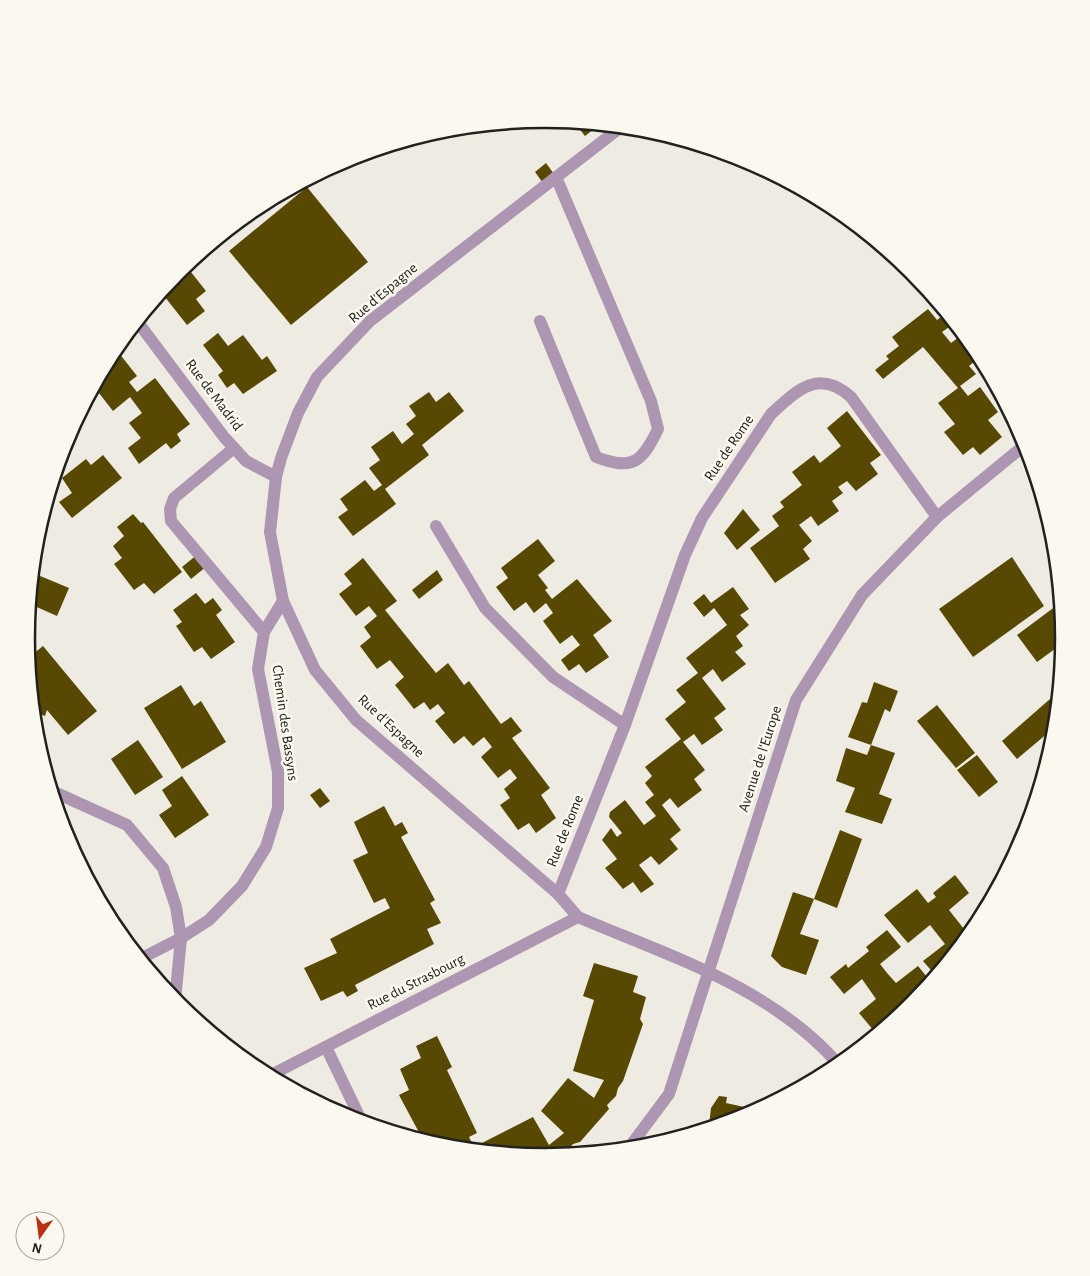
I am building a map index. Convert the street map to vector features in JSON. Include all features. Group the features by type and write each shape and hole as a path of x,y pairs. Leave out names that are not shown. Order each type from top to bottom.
{"street":[{"name":"Rue d'Espagne","path":"614,132 370,321 317,378 298,413 276,477 270,532 283,601 315,670 356,720 558,894 578,917 709,973 757,996 824,1048 833,1058"},
{"path":"540,321 596,457 615,464 630,463 646,453 658,429 651,401 556,177"},
{"name":"Rue de Madrid","path":"142,326 234,448 246,460 276,477"},
{"name":"Rue de Rome","path":"558,894 625,725 684,555 702,518 772,414 784,402 810,384 827,382 839,386 851,397 937,517"},
{"path":"234,448 174,498 170,509 171,521 264,632"},
{"name":"Avenue de l'Europe","path":"635,1140 669,1094 796,700 862,595 937,517 1019,450"},
{"path":"436,526 485,608 552,677 625,725"},
{"name":"Chemin des Bassyns","path":"146,956 181,938 208,920 242,886 266,847 278,808 278,772 258,669 264,632 283,601"},
{"path":"60,794 127,825 163,868 176,907 181,938 176,990"},
{"name":"Rue du Strasbourg","path":"277,1072 578,917"},
{"path":"326,1047 357,1112"}],"building":[{"path":"580,129 592,130 585,136"},
{"path":"546,163 554,174 543,183 535,172"},
{"path":"307,187 368,262 291,325 229,251"},
{"path":"190,271 206,291 196,299 205,311 187,325 166,298"},
{"path":"928,309 937,320 941,317 949,327 942,332 951,343 957,338 974,362 969,366 976,374 960,386 968,396 980,387 998,412 988,420 1002,437 980,455 973,447 963,455 944,432 955,424 938,403 958,388 923,347 883,379 875,370 889,359 886,356 899,346 892,337"},
{"path":"218,333 228,346 243,335 262,360 267,356 277,371 243,394 234,383 227,388 218,375 223,371 203,345"},
{"path":"121,355 137,376 129,382 137,392 155,378 190,424 177,434 181,441 171,449 166,443 139,464 128,448 141,438 129,423 142,413 130,397 113,411 98,392"},
{"path":"429,392 436,402 449,392 464,411 422,445 429,455 385,489 396,504 353,536 338,517 348,510 340,499 365,480 374,491 382,485 369,468 380,460 371,447 393,431 402,444 414,434 406,424 416,416 409,406"},
{"path":"847,411 881,455 870,463 878,474 856,491 847,481 838,487 843,493 832,501 839,511 818,526 811,516 799,525 812,541 803,549 810,559 775,583 750,548 779,526 772,516 784,507 780,502 802,485 792,472 814,455 820,463 841,446 827,428"},
{"path":"103,455 122,478 72,518 59,502 72,493 62,478 86,459 91,465"},
{"path":"743,509 760,530 737,550 724,533"},
{"path":"133,514 141,523 143,522 182,572 154,594 144,583 134,590 114,564 122,558 113,546 124,536 117,527"},
{"path":"538,539 555,561 538,575 548,588 545,590 552,599 577,579 612,621 593,635 609,657 586,673 579,664 569,671 561,660 580,645 572,635 560,644 543,621 553,613 546,603 534,613 526,602 514,611 496,587 508,578 501,568"},
{"path":"198,554 207,566 191,579 182,567"},
{"path":"1012,557 1044,606 973,657 939,609"},
{"path":"363,558 397,601 385,610 436,673 448,663 464,685 469,681 501,724 511,717 522,731 512,738 550,788 541,795 556,818 536,833 529,823 518,830 500,805 510,798 504,789 517,778 510,769 498,778 481,757 492,747 484,737 473,746 464,736 454,744 435,721 445,713 438,704 430,710 424,702 414,709 395,685 404,677 390,660 377,669 360,646 371,637 364,627 377,616 369,606 356,616 339,594 352,584 344,574"},
{"path":"437,570 443,580 419,599 412,590"},
{"path":"39,575 69,588 57,616 36,607"},
{"path":"733,587 749,609 740,615 749,625 736,636 743,646 735,652 746,664 722,682 713,669 702,678 726,709 714,718 723,730 702,745 694,734 683,742 705,770 694,779 702,790 678,808 670,798 662,805 681,830 670,839 678,849 659,865 651,856 639,865 654,884 641,893 633,882 623,889 605,868 617,859 602,840 611,828 617,837 622,833 609,817 610,812 625,800 644,825 656,816 645,802 654,795 645,783 652,776 645,767 681,739 665,719 686,702 676,690 698,673 686,658 727,625 714,608 704,617 693,603 704,594 711,603"},
{"path":"196,593 205,604 213,598 222,610 216,615 235,642 211,659 202,647 194,652 176,626 182,622 173,610"},
{"path":"1054,607 1055,649 1037,662 1017,635"},
{"path":"43,646 97,711 68,735 47,710 45,716 41,714 35,652"},
{"path":"874,682 898,691 890,712 885,709 871,745 848,737 862,702 867,703"},
{"path":"181,685 194,706 201,701 226,742 182,769 144,708"},
{"path":"1052,698 1045,735 1017,759 1002,741"},
{"path":"937,705 975,753 956,768 917,721"},
{"path":"138,740 163,777 135,795 111,759"},
{"path":"871,745 895,753 879,794 892,799 882,824 845,812 855,788 836,781 846,748 867,755"},
{"path":"977,755 998,782 979,797 957,770"},
{"path":"182,776 209,815 175,838 159,815 172,806 162,790"},
{"path":"320,788 330,801 320,808 310,795"},
{"path":"384,806 395,826 402,822 408,833 401,837 435,900 430,903 441,923 427,929 434,944 355,985 358,991 347,997 343,991 321,1001 304,968 337,953 330,939 390,908 385,898 374,903 353,860 368,853 354,822"},
{"path":"840,830 862,839 837,908 814,899"},
{"path":"955,875 969,893 949,910 964,929 931,970 923,961 945,944 930,925 908,943 884,915 917,889 928,903 936,897 933,893"},
{"path":"793,892 814,899 800,934 819,940 806,975 782,967 771,956"},
{"path":"887,930 901,947 880,964 887,973 896,983 918,966 926,976 906,999 872,1029 859,1013 876,999 862,979 844,994 830,977 846,964 848,968 869,951 866,947"},
{"path":"594,963 638,976 633,992 646,997 640,1019 643,1024 623,1081 618,1088 616,1096 607,1105 609,1109 580,1142 573,1144 570,1147 512,1147 480,1144 533,1117 549,1145 564,1133 541,1111 568,1078 594,1098 604,1080 573,1071 594,1000 583,996"},
{"path":"437,1036 452,1067 447,1070 477,1133 469,1137 472,1143 419,1132 399,1095 409,1090 400,1069 421,1058 416,1046"},
{"path":"719,1096 727,1097 726,1103 744,1107 709,1121 711,1108"}]}
